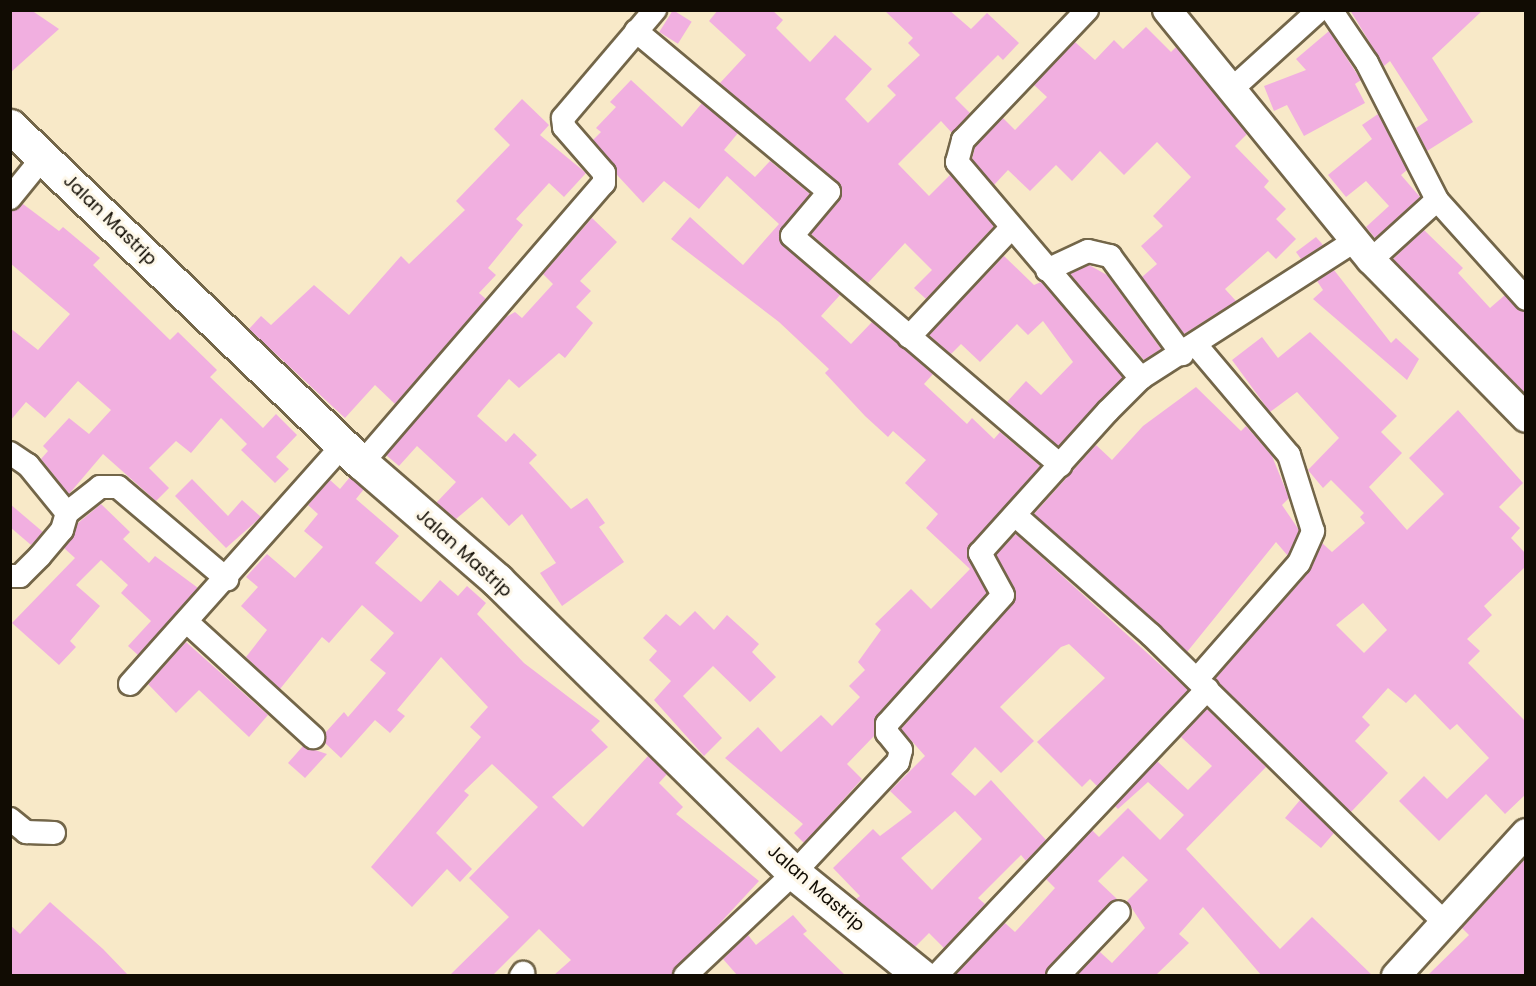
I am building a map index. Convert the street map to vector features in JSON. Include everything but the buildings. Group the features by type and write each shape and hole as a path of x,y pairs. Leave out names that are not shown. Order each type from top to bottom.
{"main road":[{"name":"Jalan Mastrip","path":"10,126 354,453 497,580 794,873 921,975"}],"street":[{"path":"130,684 227,579 354,453 604,183 604,173 562,123 655,10"},
{"path":"1088,10 959,147 958,168 1141,378"},
{"path":"1167,10 1364,250 1526,418"},
{"path":"1232,89 1319,10"},
{"path":"1331,10 1367,63 1437,200 1526,299"},
{"path":"636,31 829,192 792,236 1060,465"},
{"path":"10,198 44,156"},
{"path":"685,975 794,873 898,762 901,750 886,729 890,719 1000,602 1003,589 982,564 980,553 1141,378 1364,250 1437,200"},
{"path":"909,337 1011,228"},
{"path":"936,975 1202,684 1299,563 1312,531 1289,455 1190,350 1110,256 1088,251 1047,270"},
{"path":"10,453 28,465 67,513"},
{"path":"10,576 20,576 40,556 62,530 67,513 100,487 118,487 227,579"},
{"path":"1015,515 1202,684 1444,922"},
{"path":"187,622 313,737"},
{"path":"10,819 26,832 54,833"},
{"path":"1396,975 1526,832"},
{"path":"1058,975 1119,912"}]}
